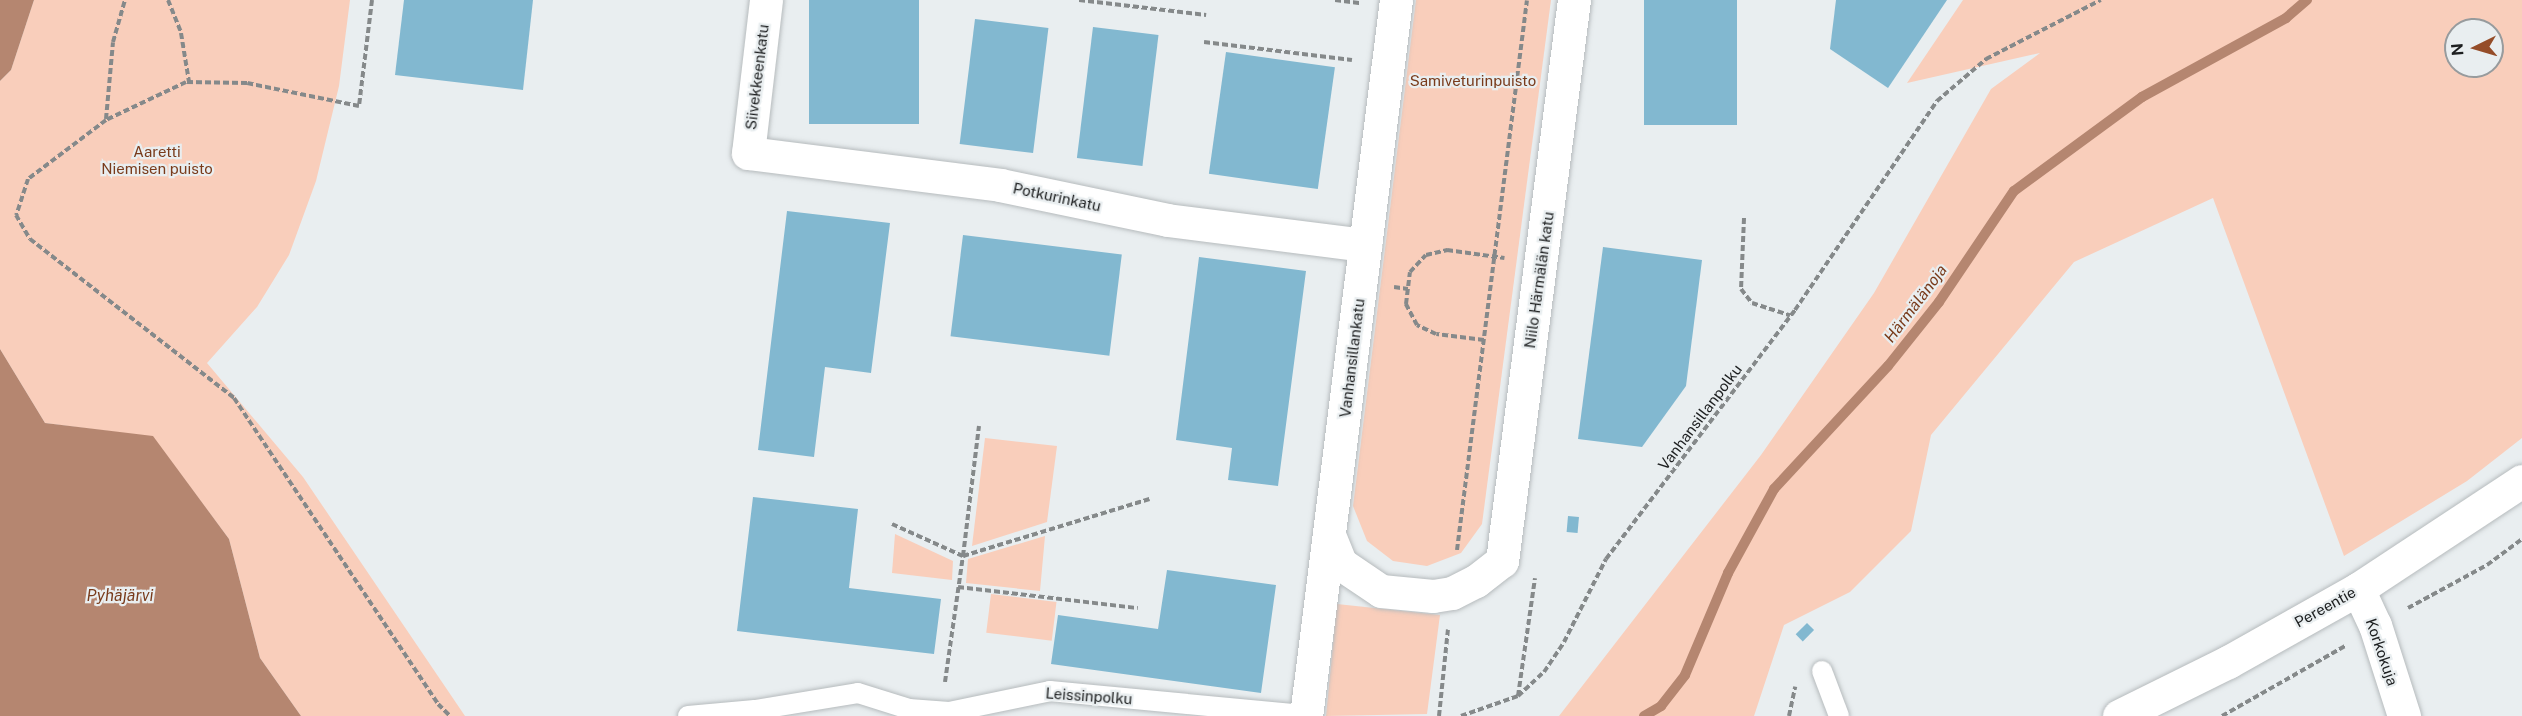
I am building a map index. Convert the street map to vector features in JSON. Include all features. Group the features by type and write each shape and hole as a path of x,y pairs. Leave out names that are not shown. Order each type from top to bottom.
{"street":[{"name":"Siivekkeenkatu","path":"748,153 766,0"},
{"name":"Niilo Härmälän katu","path":"1452,593 1476,581 1502,561 1574,0"},
{"name":"Vanhansillankatu","path":"1297,714 1329,535 1365,245 1382,2"},
{"name":"Potkurinkatu","path":"748,153 1000,185 1167,220 1365,245"},
{"name":"Pereentie","path":"2119,716 2228,662 2358,589 2522,481"},
{"path":"1329,535 1341,564 1381,591 1433,596 1452,593"},
{"name":"Korkokuja","path":"2358,589 2375,625 2404,716"}],"lane":[{"path":"1822,671 1839,716"},
{"name":"Leissinpolku","path":"688,715 755,710 858,693 909,710 941,711 1050,692 1297,714"}],"path":[{"path":"106,120 113,42 125,0"},
{"path":"168,0 181,33 189,82"},
{"path":"372,0 359,106 247,83 189,82 106,120 28,179 16,215 30,239 234,398 438,704 450,716"},
{"path":"1079,0 1206,15"},
{"path":"1335,0 1382,2"},
{"path":"1439,716 1452,593 1527,0"},
{"name":"Vanhansillanpolku","path":"1465,716 1518,696 1544,672 1564,642 1606,559 1690,453 1790,315 1937,101 1986,59 2102,0"},
{"path":"1204,42 1361,61"},
{"path":"1744,218 1741,289 1752,303 1790,315"},
{"path":"1484,340 1436,334 1418,325 1406,304 1410,272 1426,255 1447,250 1541,262"},
{"path":"941,711 979,426"},
{"path":"892,524 963,556 1150,499"},
{"path":"958,587 1138,608"},
{"path":"1518,696 1525,661"}],"green space":[{"name":"Aaretti Niemisen puisto","path":"34,0 350,0 339,86 316,181 289,255 257,307 207,363 303,477 465,716 301,716 260,658 229,539 153,437 45,423 0,349 0,81 11,70"},
{"name":"Samiveturinpuisto","path":"1416,0 1551,0 1482,524 1461,553 1427,566 1393,561 1367,541 1353,506"},
{"path":"1963,0 2522,0 2522,438 2467,481 2344,556 2213,198 2074,262 1931,435 1911,531 1850,592 1784,625 1754,716 1559,716 1761,455 1874,293 1991,89 2040,53 1907,83"},
{"path":"985,438 1057,446 1047,522 972,546"},
{"path":"895,534 953,561 952,580 892,573"},
{"path":"1045,536 1040,591 966,583 968,559"},
{"path":"991,594 1057,602 1052,641 986,633"},
{"path":"1337,604 1440,615 1427,714 1326,716"}],"water":[{"path":"0,0 34,0 11,70 0,81"},
{"name":"Pyhäjärvi","path":"0,349 45,423 153,436 229,539 260,658 301,716 0,716"}],"building":[{"path":"404,0 533,0 523,90 395,75"},
{"path":"809,0 919,0 919,124 809,124"},
{"path":"1644,0 1737,0 1737,125 1644,125"},
{"path":"1836,0 1947,0 1888,88 1830,49"},
{"path":"975,19 1048,28 1033,153 960,144"},
{"path":"1093,27 1159,35 1142,166 1077,158"},
{"path":"1226,52 1335,67 1318,189 1209,174"},
{"path":"787,211 890,223 871,373 825,367 814,457 758,450"},
{"path":"963,235 1122,254 1109,356 951,336"},
{"path":"1603,247 1702,260 1686,386 1642,447 1578,439"},
{"path":"1199,257 1306,271 1278,486 1228,480 1232,448 1176,440"},
{"path":"753,497 858,509 849,588 941,599 934,654 737,631"},
{"path":"1568,516 1579,517 1578,533 1567,532"},
{"path":"1167,570 1276,585 1261,693 1051,664 1058,615 1158,629"},
{"path":"1807,623 1814,630 1803,641 1796,634"}],"waterway":[{"name":"Härmälänoja","path":"1644,716 1661,706 1685,675 1728,573 1774,489 1888,366 1939,302 2014,191 2142,97 2286,18 2307,0"}]}
